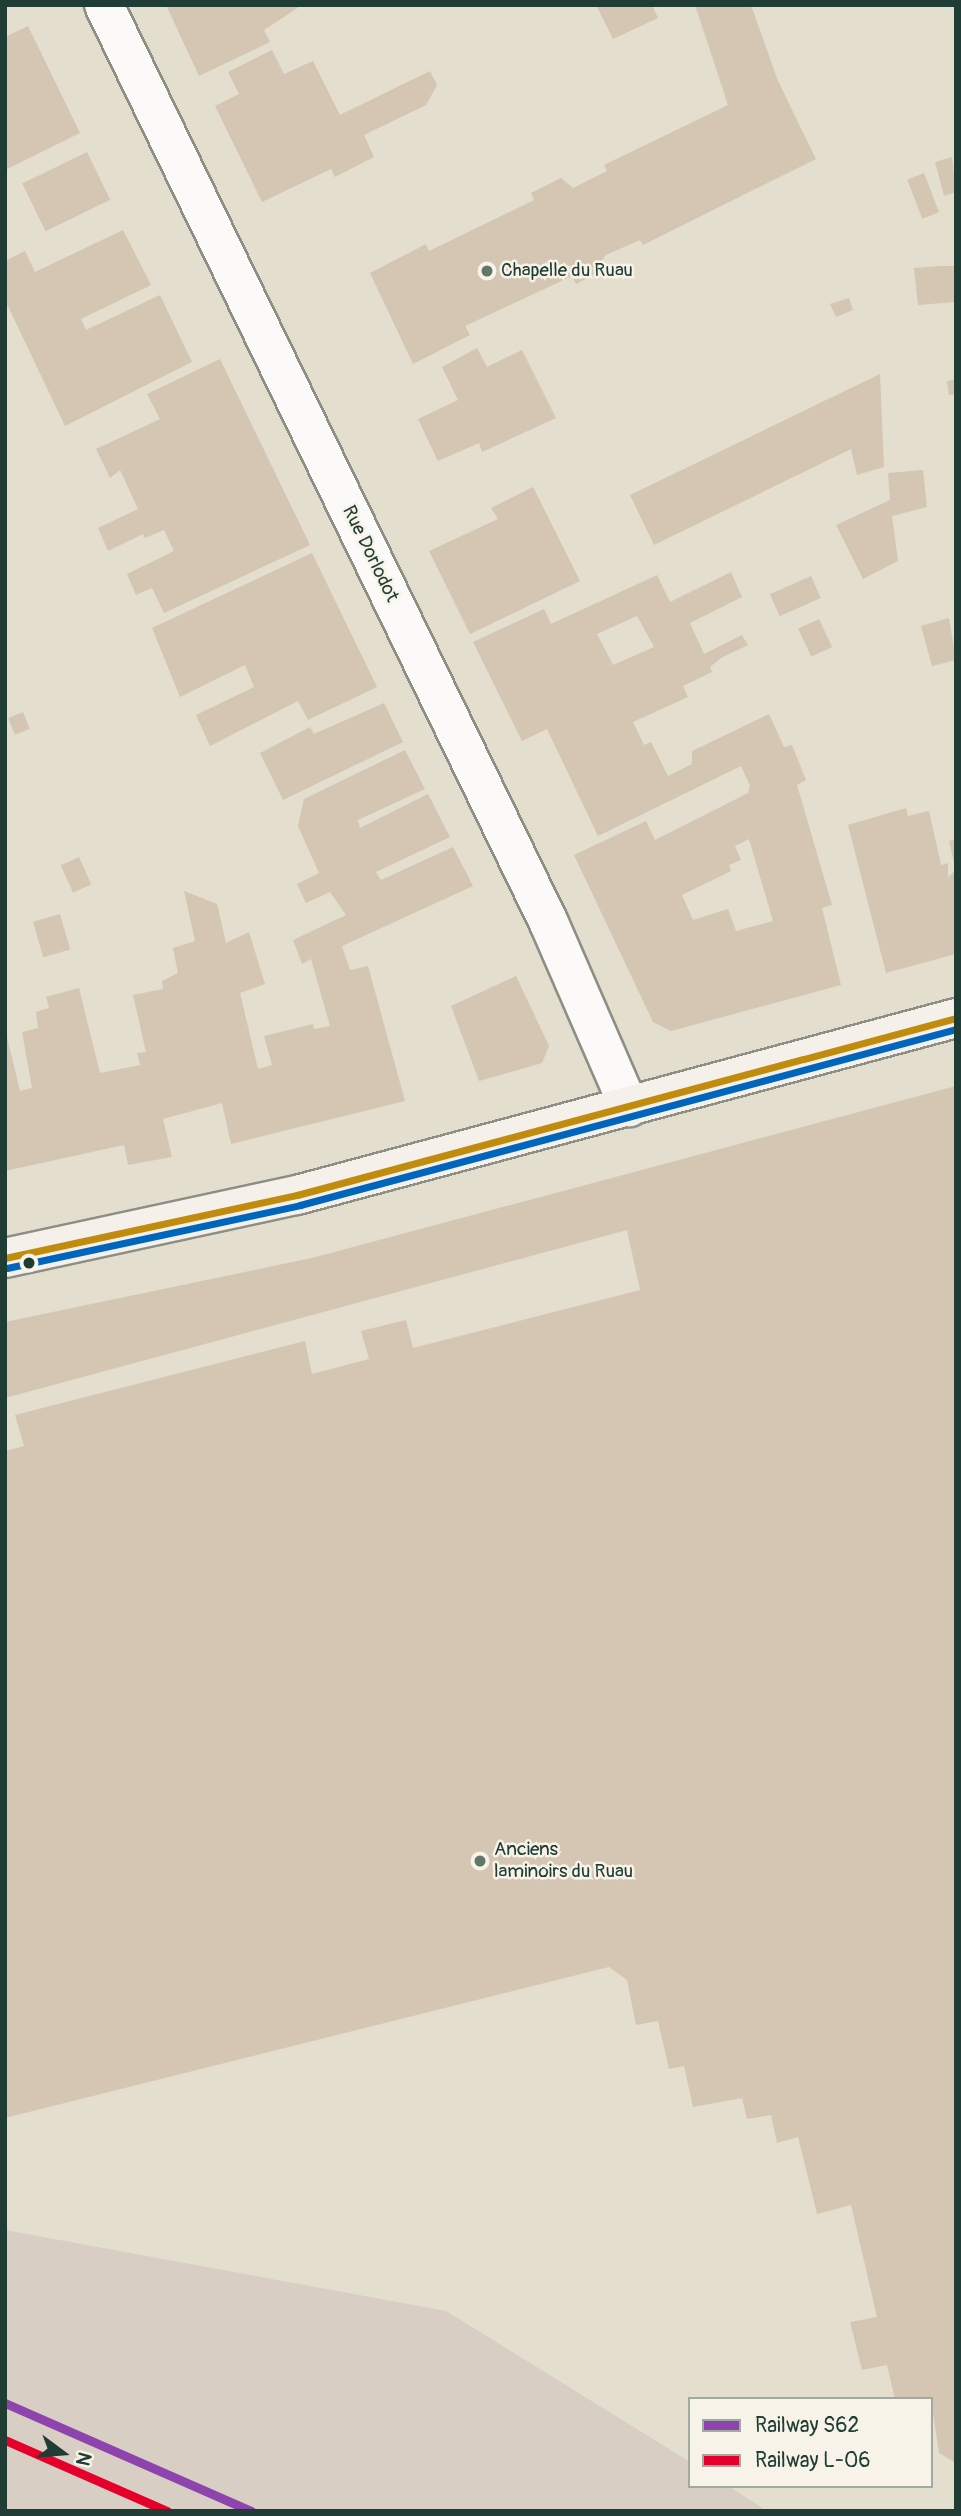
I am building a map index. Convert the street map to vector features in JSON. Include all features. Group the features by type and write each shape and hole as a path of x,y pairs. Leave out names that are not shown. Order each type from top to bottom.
{"main road":[{"path":"5,1258 297,1195 956,1018"}],"street":[{"name":"Rue Dorlodot","path":"104,5 549,923 629,1107"}],"shaded area":[{"path":"5,2230 446,2311 688,2461 688,2488 731,2488 767,2511 5,2511"}],"building":[{"path":"166,5 302,5 264,30 270,42 199,76"},
{"path":"596,5 652,5 658,18 613,39"},
{"path":"695,5 751,5 778,81 816,159 643,245 640,240 606,255 600,263 603,270 576,284 572,276 465,326 470,335 413,364 370,273 426,244 429,251 534,200 531,193 561,178 573,188 607,171 604,165 728,105"},
{"path":"28,26 80,133 5,170 5,37"},
{"path":"272,50 284,74 313,61 340,115 430,71 437,85 426,105 364,135 374,157 335,177 331,169 262,202 215,106 239,94 228,72"},
{"path":"87,152 110,200 46,231 22,184"},
{"path":"952,157 956,192 944,196 935,162"},
{"path":"924,173 939,212 922,219 907,179"},
{"path":"123,230 151,285 81,319 86,330 160,295 192,362 65,426 5,300 5,261 25,251 35,272"},
{"path":"956,266 956,302 918,305 914,268"},
{"path":"849,298 853,310 836,317 830,304"},
{"path":"477,348 487,367 522,350 556,418 482,452 479,443 438,461 418,419 458,400 442,367"},
{"path":"220,359 310,545 164,613 152,588 136,595 127,574 174,551 164,530 145,538 143,534 108,551 98,528 138,509 120,470 110,478 96,449 160,419 147,394"},
{"path":"880,374 884,467 857,475 851,449 654,545 630,495"},
{"path":"956,379 956,394 949,395 947,381"},
{"path":"923,470 927,507 892,516 898,561 863,579 836,525 890,500 888,473"},
{"path":"533,487 580,581 470,634 429,551 498,519 491,508"},
{"path":"312,553 377,687 308,720 298,701 210,746 196,715 254,687 245,665 180,697 152,628"},
{"path":"731,572 742,597 690,623 704,654 742,635 748,645 721,658 710,667 712,672 683,686 688,697 633,722 644,745 651,742 668,776 692,764 692,751 769,714 784,747 792,745 806,780 797,785 832,905 822,908 841,985 671,1031 653,1022 574,855 646,821 655,840 748,793 750,786 741,766 598,836 547,729 522,741 473,642 544,609 551,624 657,575 670,602","holes":["637,616 654,647 613,665 597,634","749,839 773,921 736,931 728,909 693,920 682,895 731,871 729,865 741,860 735,846"]},
{"path":"811,576 821,598 780,616 770,594"},
{"path":"949,618 956,660 932,666 921,626"},
{"path":"819,619 832,647 811,657 798,629"},
{"path":"384,703 403,742 283,800 260,753 310,727 314,734"},
{"path":"23,712 30,729 15,735 8,718"},
{"path":"405,750 425,789 358,820 360,828 428,794 450,837 376,872 381,880 453,847 473,886 342,946 350,970 368,966 405,1101 231,1144 222,1103 163,1119 172,1157 128,1165 124,1145 5,1171 5,1029 20,1091 32,1088 22,1032 38,1028 36,1012 49,1008 46,997 79,988 100,1073 140,1065 137,1053 146,1052 133,995 163,989 162,981 178,973 173,948 195,941 184,891 217,904 226,943 249,932 265,984 240,993 258,1069 272,1065 264,1036 313,1024 314,1029 330,1026 311,959 302,964 293,940 346,915 330,892 306,903 297,884 319,873 298,826 304,799"},
{"path":"906,808 908,816 929,811 941,865 948,863 948,877 956,870 956,954 886,973 848,825"},
{"path":"956,839 956,867 955,868 949,841"},
{"path":"79,857 91,884 73,893 61,865"},
{"path":"60,914 70,950 43,957 33,922"},
{"path":"516,976 549,1046 542,1063 479,1081 451,1006"},
{"name":"Anciens laminoirs du Ruau","path":"956,1086 956,2463 939,2453 933,2397 895,2397 887,2365 862,2370 850,2322 877,2317 851,2205 817,2214 798,2137 777,2143 771,2115 747,2119 742,2098 693,2107 684,2066 669,2069 658,2021 636,2025 627,1980 609,1967 5,2118 5,1451 24,1446 15,1415 305,1341 312,1374 369,1359 361,1331 406,1320 413,1348 640,1290 627,1230 5,1398 5,1322 312,1258"}],"rail line":[{"name":"S62","path":"5,2403 251,2511"},
{"name":"L-06","path":"5,2440 167,2511"}],"transit line":[{"path":"5,1258 297,1195 956,1018"},
{"path":"7,1268 300,1205 956,1029"}],"place":[{"name":"Chapelle du Ruau","path":"487,271"},
{"name":"Anciens laminoirs du Ruau","path":"480,1861"}]}
